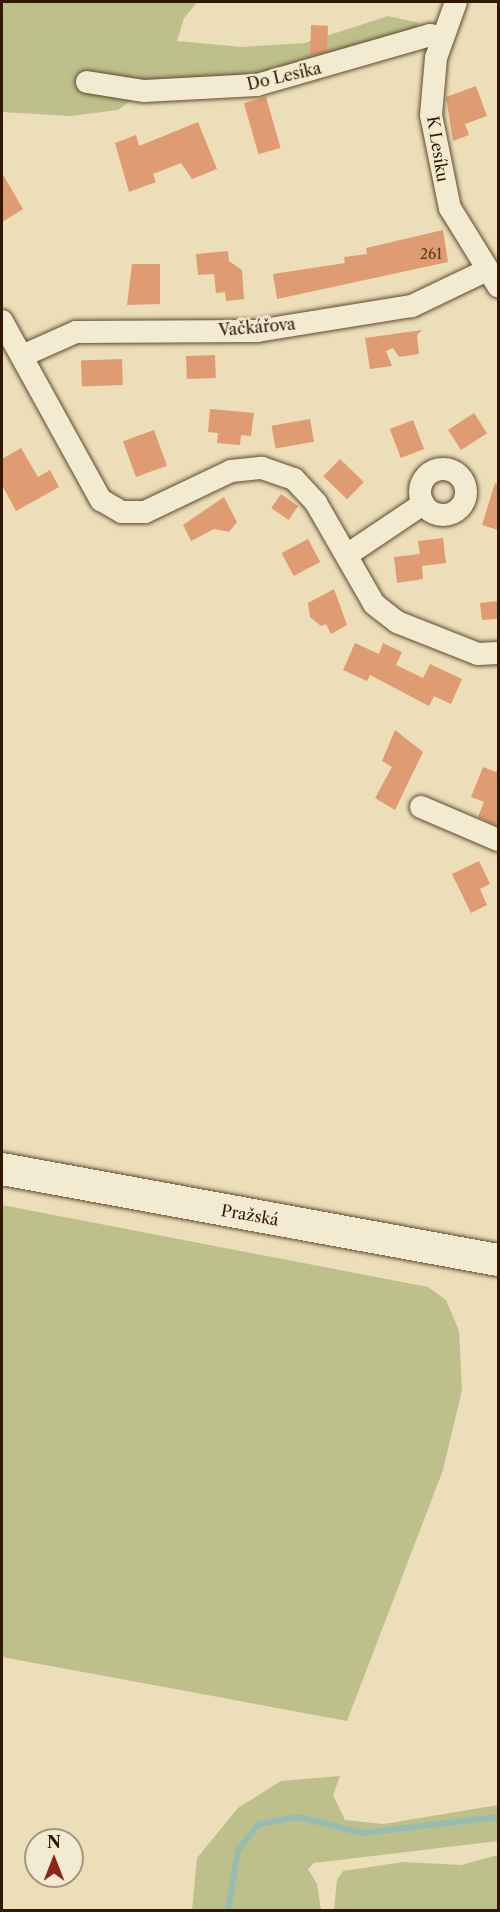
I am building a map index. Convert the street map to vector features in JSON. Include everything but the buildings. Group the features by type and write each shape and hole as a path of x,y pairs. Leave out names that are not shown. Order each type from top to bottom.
{"main road":[{"name":"Pražská","path":"2,1168 498,1260"}],"street":[{"name":"K Lesíku","path":"456,2 442,37 430,115 442,183 450,208 493,278"},
{"name":"Do Lesíka","path":"87,82 144,91 257,85 430,35 442,37"},
{"name":"Vačkářova","path":"22,356 76,332 257,331 412,306 493,278"},
{"path":"2,321 101,500 122,512 145,512 231,471 262,468 301,487 347,555 374,604 397,622 478,654 498,653"},
{"path":"347,555 423,504"},
{"path":"421,807 498,840"}],"green space":[{"path":"2,2 197,2 184,18 177,41 242,47 305,43 388,16 420,23 387,49 291,76 144,91 118,110 70,116 2,112"},
{"path":"2,1205 428,1287 446,1300 459,1331 462,1390 443,1470 347,1721 2,1657"},
{"path":"340,1776 333,1795 345,1820 384,1824 498,1805 498,1841 314,1863 308,1869 317,1884 321,1910 192,1910 197,1858 238,1808 281,1781"},
{"path":"498,1855 498,1910 334,1910 337,1880 343,1871 403,1862 461,1865"}],"waterway":[{"path":"228,1910 238,1850 259,1824 298,1817 362,1833 498,1817"}]}
